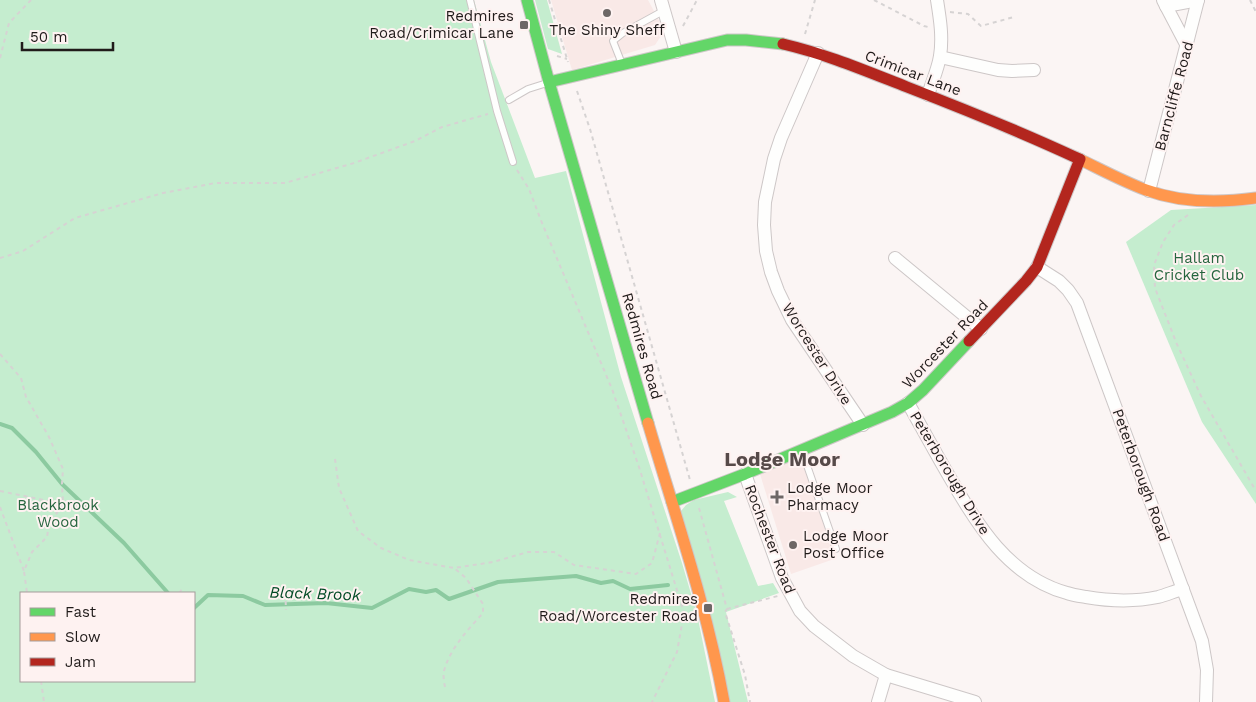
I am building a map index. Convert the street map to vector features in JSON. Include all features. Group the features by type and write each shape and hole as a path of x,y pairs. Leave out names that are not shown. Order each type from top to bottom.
{"street":[{"name":"Redmires Road","path":"527,0 672,502 682,529 714,648 724,702"},
{"path":"1187,46 1165,3 1198,0"},
{"name":"Barncliffe Road","path":"1149,191 1198,0"},
{"path":"664,3 675,47"},
{"path":"928,95 940,57 942,38 938,6"},
{"name":"Crimicar Lane","path":"550,82 622,65 675,47 740,39 773,42 818,53 928,95 1000,124 1149,191 1180,198 1207,201 1256,198"},
{"name":"Worcester Drive","path":"818,53 781,138 774,159 765,202 766,251 778,291 792,320 863,425"},
{"path":"940,57 998,70 1034,70"},
{"name":"Worcester Road","path":"672,502 745,474 863,425 908,404 924,390 1026,282 1045,249 1080,159"},
{"path":"895,258 981,329"},
{"name":"Peterborough Road","path":"1036,267 1064,286 1077,303 1202,641 1206,670 1206,702"},
{"name":"Peterborough Drive","path":"908,404 966,506 986,536 1023,571 1042,583 1067,593 1096,599 1130,601 1158,597 1183,589"},
{"name":"Rochester Road","path":"745,474 782,578 800,611 814,626 853,656 886,675 975,702"},
{"path":"878,702 886,675"}],"lane":[{"path":"470,0 497,111 513,162"},
{"path":"622,65 613,41 664,3"},
{"path":"509,100 528,89 550,82"},
{"path":"802,450 836,549"}],"path":[{"path":"0,58 9,23 31,0"},
{"path":"549,0 572,78 590,129 727,609 726,612 745,675 750,702"},
{"path":"675,47 697,0"},
{"path":"801,48 815,0"},
{"path":"874,0 924,26 941,29"},
{"path":"1250,0 1256,12"},
{"path":"938,6 968,14 981,26 1014,17"},
{"path":"0,258 23,251 75,218 163,194 215,183 285,183 354,163 415,141 442,127 497,111"},
{"path":"513,162 530,189 542,223 612,389 640,467 684,613 677,652 652,702"},
{"path":"1190,213 1174,225 1163,242 1154,265 1155,288 1176,342 1201,396 1256,492"},
{"path":"0,354 21,378 26,397 49,437 63,469 63,504 48,524 47,537 32,552 24,571"},
{"path":"335,459 339,488 358,531 381,548 409,560 454,568 493,562 528,552 554,552 574,565 636,574 652,563 660,533"},
{"path":"0,491 63,504"},
{"path":"0,507 24,571 27,592"},
{"path":"445,687 444,673 451,651 483,613 483,604 466,578 454,568"},
{"path":"285,585 286,610"},
{"path":"180,592 183,588"},
{"path":"727,609 789,593"},
{"path":"41,682 44,702"}],"shaded area":[{"path":"551,0 648,0 662,26 661,36 655,45 572,70"},
{"path":"801,457 837,558 791,574 760,474"}],"green space":[{"name":"Blackbrook Wood","path":"0,0 474,0 491,62 535,178 566,171 621,377 697,614 715,702 0,702"},
{"path":"535,0 547,0 562,54 548,49"},
{"name":"Hallam Cricket Club","path":"1256,205 1256,504 1202,422 1126,242 1171,210"},
{"path":"728,492 737,497 724,501 758,586 773,583 779,593 726,612 748,702 724,702 681,511 694,500"}],"waterway":[{"name":"Black Brook","path":"0,424 12,428 36,452 62,484 124,543 167,592"},
{"name":"Black Brook","path":"195,607 208,595 243,596 265,605 326,603 372,608 409,589 426,592 436,590 449,599 498,582 576,576 601,583 613,581 630,589 668,585"}],"traffic: fast":[{"path":"527,0 648,423"},
{"path":"549,82 727,40 783,44"},
{"path":"672,502 745,474 892,412 908,403 923,390 969,341"}],"traffic: slow":[{"path":"1077,158 1120,179 1159,194 1201,201 1229,201 1256,198"},
{"path":"648,423 700,596 724,702"}],"traffic: jam":[{"path":"783,44 861,69 992,121 1077,158"},
{"path":"969,341 1037,267 1080,159"}],"place":[{"name":"The Shiny Sheff","path":"607,13"},
{"name":"Redmires Road/Crimicar Lane","path":"524,25"},
{"name":"Lodge Moor Pharmacy","path":"777,497"},
{"name":"Lodge Moor Post Office","path":"793,545"},
{"name":"Redmires Road/Worcester Road","path":"708,608"}],"district":[{"name":"Lodge Moor","path":"782,459"}]}
